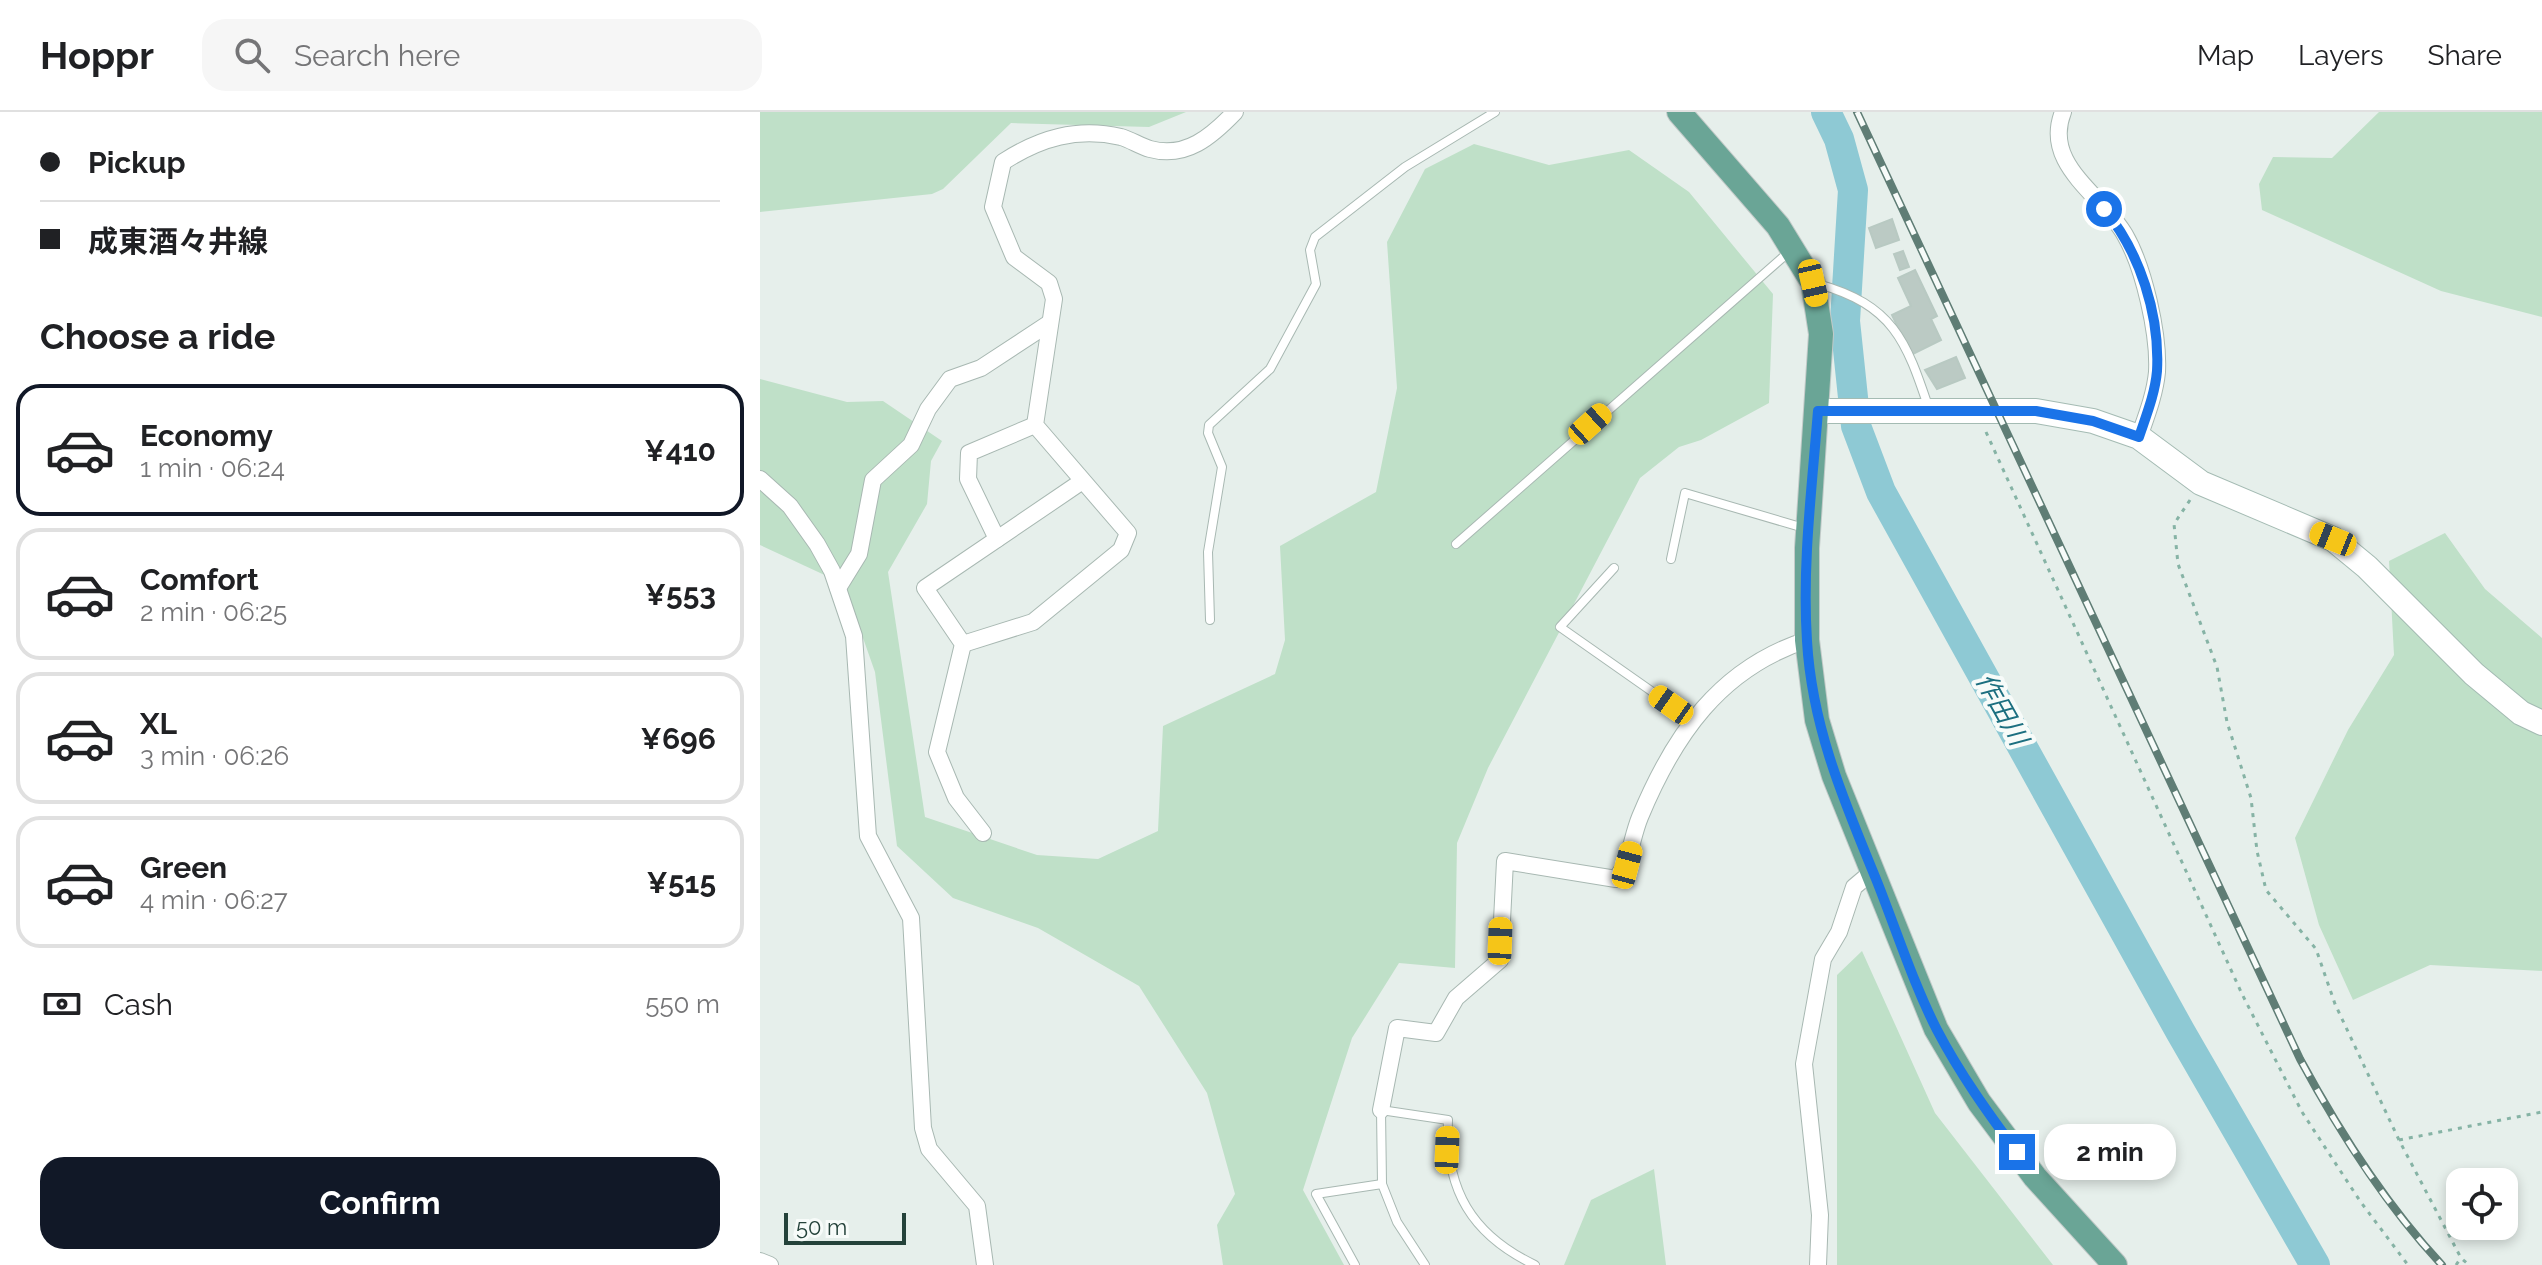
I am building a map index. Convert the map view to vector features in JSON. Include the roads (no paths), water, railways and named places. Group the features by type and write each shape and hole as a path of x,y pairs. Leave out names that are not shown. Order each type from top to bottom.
{"main road":[{"path":"1679,112 1794,248 1813,283 1821,334 1809,529 1807,640 1817,720 1834,776 1936,1029 1979,1102 2035,1177 2115,1265"}],"street":[{"path":"963,644 1033,622 1121,550 1128,533 1035,425 1054,299 1049,283 1014,257 993,207 1003,162 1048,138 1071,134 1124,138 1149,149 1171,152 1205,141 1235,112"},
{"path":"2063,112 2056,137 2063,159 2125,234 2141,272 2157,372 2139,437"},
{"path":"838,588 859,554 873,480 911,445 928,409 950,379 981,368 1048,324"},
{"path":"1818,411 2036,411 2093,421 2139,437 2201,483 2333,539 2367,567 2474,674 2521,713 2542,723"},
{"path":"997,539 968,479 969,453 1035,425"},
{"path":"760,479 804,523 838,588 856,648 868,836 911,918 923,1128 929,1149 977,1206 985,1265"},
{"path":"983,833 956,798 937,752 963,644 925,588 1081,482"},
{"path":"1381,1110 1397,1028 1436,1033 1456,998 1500,960 1505,861 1616,879 1627,865 1639,820 1670,752 1717,690 1772,651 1807,640"},
{"path":"1818,1265 1820,1215 1804,1064 1823,959 1839,932 1854,887 1873,871"},
{"path":"760,1261 770,1265"}],"lane":[{"path":"1210,620 1208,552 1222,467 1208,433 1209,425 1270,369 1316,284 1310,250 1315,237 1405,167 1495,112"},
{"path":"1456,544 1794,248"},
{"path":"1813,283 1879,310 1890,322 1918,378 1929,410"},
{"path":"1671,559 1685,493 1809,529"},
{"path":"1614,568 1560,627 1694,721"},
{"path":"1425,1265 1397,1222 1382,1184 1381,1110 1448,1120 1447,1150 1460,1194 1482,1233 1508,1252 1535,1265"},
{"path":"1355,1265 1316,1194 1382,1184"}],"waterway":[{"name":"作田川","path":"1826,112 1839,139 1853,190 1845,321 1856,426 1881,492 2180,1031 2315,1265"}],"railway":[{"path":"1857,112 2300,1059 2365,1167 2401,1217 2442,1265"}]}
